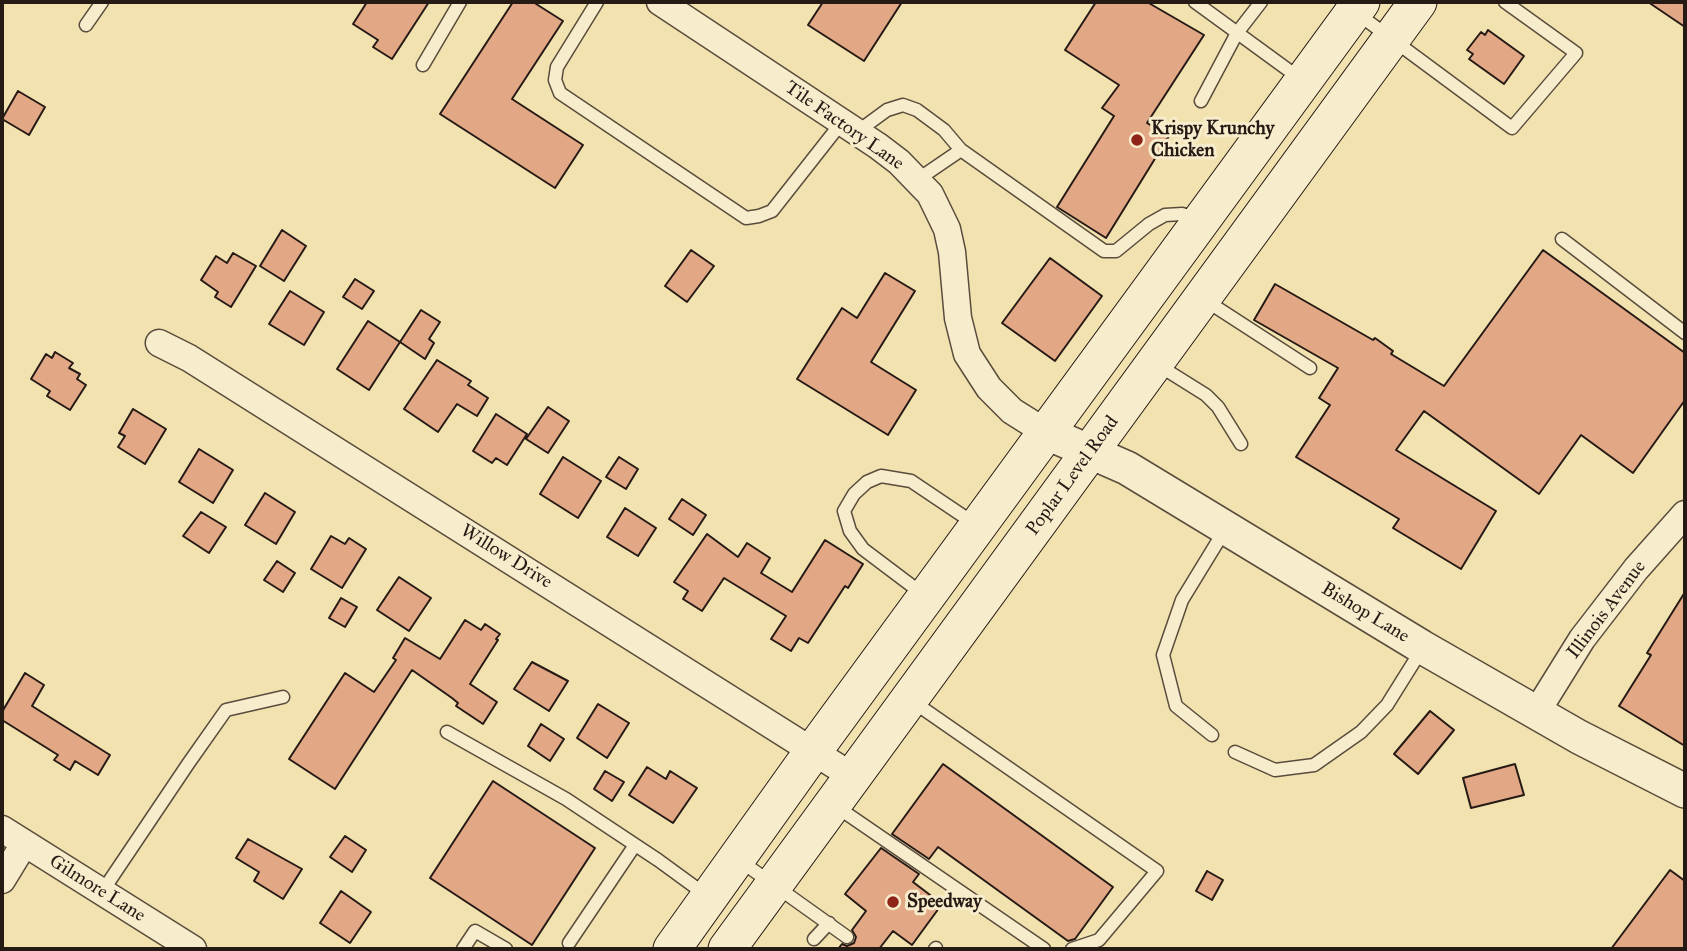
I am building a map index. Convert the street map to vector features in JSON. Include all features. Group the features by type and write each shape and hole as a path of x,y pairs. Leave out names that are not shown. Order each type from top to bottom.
{"main road":[{"name":"Poplar Level Road","path":"727,949 1418,2"},
{"path":"677,948 709,897 814,750 1357,7"}],"street":[{"name":"Tile Factory Lane","path":"660,2 850,127 899,162 930,194 947,229 953,253 958,318 967,354 989,388 1012,411 1047,433"},
{"name":"Willow Drive","path":"159,343 189,358 814,750 842,790"},
{"name":"Bishop Lane","path":"1047,433 1127,468 1352,607 1536,713 1685,791"},
{"name":"Illinois Avenue","path":"1536,713 1582,639 1636,569 1685,514"},
{"name":"Gilmore Lane","path":"2,829 193,949"},
{"path":"2,880 24,844"}],"lane":[{"path":"86,25 102,2"},
{"path":"423,65 460,2"},
{"path":"597,2 556,67 555,80 560,93 746,218 772,211 850,127 903,105 918,110 944,131 961,150 1104,251 1116,251 1149,224 1165,215 1182,214 1202,220"},
{"path":"1195,2 1303,80"},
{"path":"1201,101 1237,33 1261,2"},
{"path":"1357,7 1392,37 1512,128 1576,53 1504,2"},
{"path":"917,180 961,150"},
{"path":"1562,239 1685,333"},
{"path":"1202,298 1310,368"},
{"path":"1155,363 1206,395 1218,407 1241,444"},
{"path":"926,597 863,549 850,531 845,511 854,494 867,482 881,476 911,481 978,527"},
{"path":"1212,735 1176,706 1163,655 1182,600 1226,528"},
{"path":"1235,752 1275,770 1314,765 1362,732 1387,705 1422,647"},
{"path":"102,892 226,710 283,697"},
{"path":"909,698 1157,871 1099,940 1072,949"},
{"path":"447,732 566,799 709,897"},
{"path":"842,790 1044,949"},
{"path":"569,943 635,845"},
{"path":"737,859 847,937"},
{"path":"814,939 829,923"},
{"path":"463,949 475,931 506,949"}],"building":[{"path":"367,2 429,2 392,59 373,47 378,40 353,24"},
{"path":"513,2 533,2 563,21 512,99 583,145 555,188 440,114"},
{"path":"823,2 902,2 864,61 808,25"},
{"path":"1096,2 1147,2 1204,35 1147,123 1169,136 1106,238 1057,207 1114,116 1102,108 1119,85 1065,50"},
{"path":"1648,2 1685,2 1685,27"},
{"path":"1488,30 1524,56 1504,84 1469,59 1473,54 1467,50 1481,32 1485,35"},
{"path":"18,91 45,107 29,135 2,119"},
{"path":"282,230 306,246 284,281 260,266"},
{"path":"691,250 714,266 687,302 665,286"},
{"path":"1543,250 1685,353 1685,400 1633,473 1581,435 1539,494 1424,411 1396,450 1496,511 1461,569 1393,528 1399,519 1296,457 1330,405 1319,398 1338,368 1254,320 1275,284 1373,340 1375,338 1393,351 1391,354 1444,386"},
{"path":"233,253 256,266 231,307 215,297 218,292 201,280 216,256 227,263"},
{"path":"1050,258 1102,296 1055,361 1002,323"},
{"path":"885,273 915,291 871,362 916,390 888,435 797,379 842,308 857,318"},
{"path":"355,279 374,291 362,309 343,297"},
{"path":"290,291 324,312 304,345 269,324"},
{"path":"421,310 440,322 429,339 434,343 425,359 400,342"},
{"path":"368,321 400,342 369,390 337,369"},
{"path":"55,352 73,363 69,368 80,374 77,379 86,385 70,410 47,396 50,391 31,379 46,354 52,358"},
{"path":"437,360 471,381 468,385 488,398 477,416 457,404 438,432 404,409"},
{"path":"548,407 569,421 548,453 526,439"},
{"path":"133,409 166,429 145,464 118,447 125,436 119,433"},
{"path":"496,414 527,434 507,465 496,458 492,463 473,451"},
{"path":"199,449 233,470 213,503 179,482"},
{"path":"563,457 601,481 578,518 540,494"},
{"path":"619,457 638,469 626,489 606,477"},
{"path":"265,493 295,512 276,544 245,525"},
{"path":"682,499 706,515 693,535 669,519"},
{"path":"625,508 656,528 638,556 607,537"},
{"path":"201,512 226,527 209,553 183,536"},
{"path":"707,534 738,557 747,543 770,558 761,573 792,592 825,540 863,564 848,588 845,586 808,643 799,638 791,651 771,639 786,616 724,578 702,611 683,599 688,591 674,582"},
{"path":"331,536 345,544 349,538 366,549 342,588 311,569"},
{"path":"277,561 295,573 283,592 264,580"},
{"path":"399,577 431,598 409,631 377,610"},
{"path":"1685,592 1685,746 1619,706 1651,655 1647,653"},
{"path":"341,598 357,607 345,627 329,618"},
{"path":"465,620 481,630 485,624 500,634 470,684 497,702 483,724 412,670 335,789 289,759 345,673 374,692 396,660 393,658 405,638 440,659"},
{"path":"532,662 568,681 549,711 514,689"},
{"path":"25,673 44,685 32,706 110,755 98,775 75,761 70,770 54,760 58,755 2,720 2,712"},
{"path":"598,704 629,723 607,758 577,738"},
{"path":"1430,711 1454,730 1418,774 1394,754"},
{"path":"541,724 564,739 550,761 528,746"},
{"path":"943,764 1113,887 1075,939 1068,941 938,847 929,859 892,834"},
{"path":"1515,764 1524,795 1471,808 1463,778"},
{"path":"647,767 666,779 670,771 697,788 673,823 629,795"},
{"path":"605,771 624,782 612,801 594,789"},
{"path":"493,781 595,848 532,945 430,878"},
{"path":"345,836 366,850 352,872 330,857"},
{"path":"248,839 302,869 283,899 254,881 259,872 236,858"},
{"path":"881,848 919,874 913,882 942,904 912,945 893,931 879,949 838,949 842,944 847,946 854,943 856,937 852,930 866,911 845,894"},
{"path":"1670,870 1685,881 1685,949 1611,949"},
{"path":"1207,871 1223,880 1212,900 1196,891"},
{"path":"341,891 371,912 350,943 320,923"}],"place":[{"name":"Krispy Krunchy Chicken","path":"1137,140"},
{"name":"Speedway","path":"893,902"}]}
